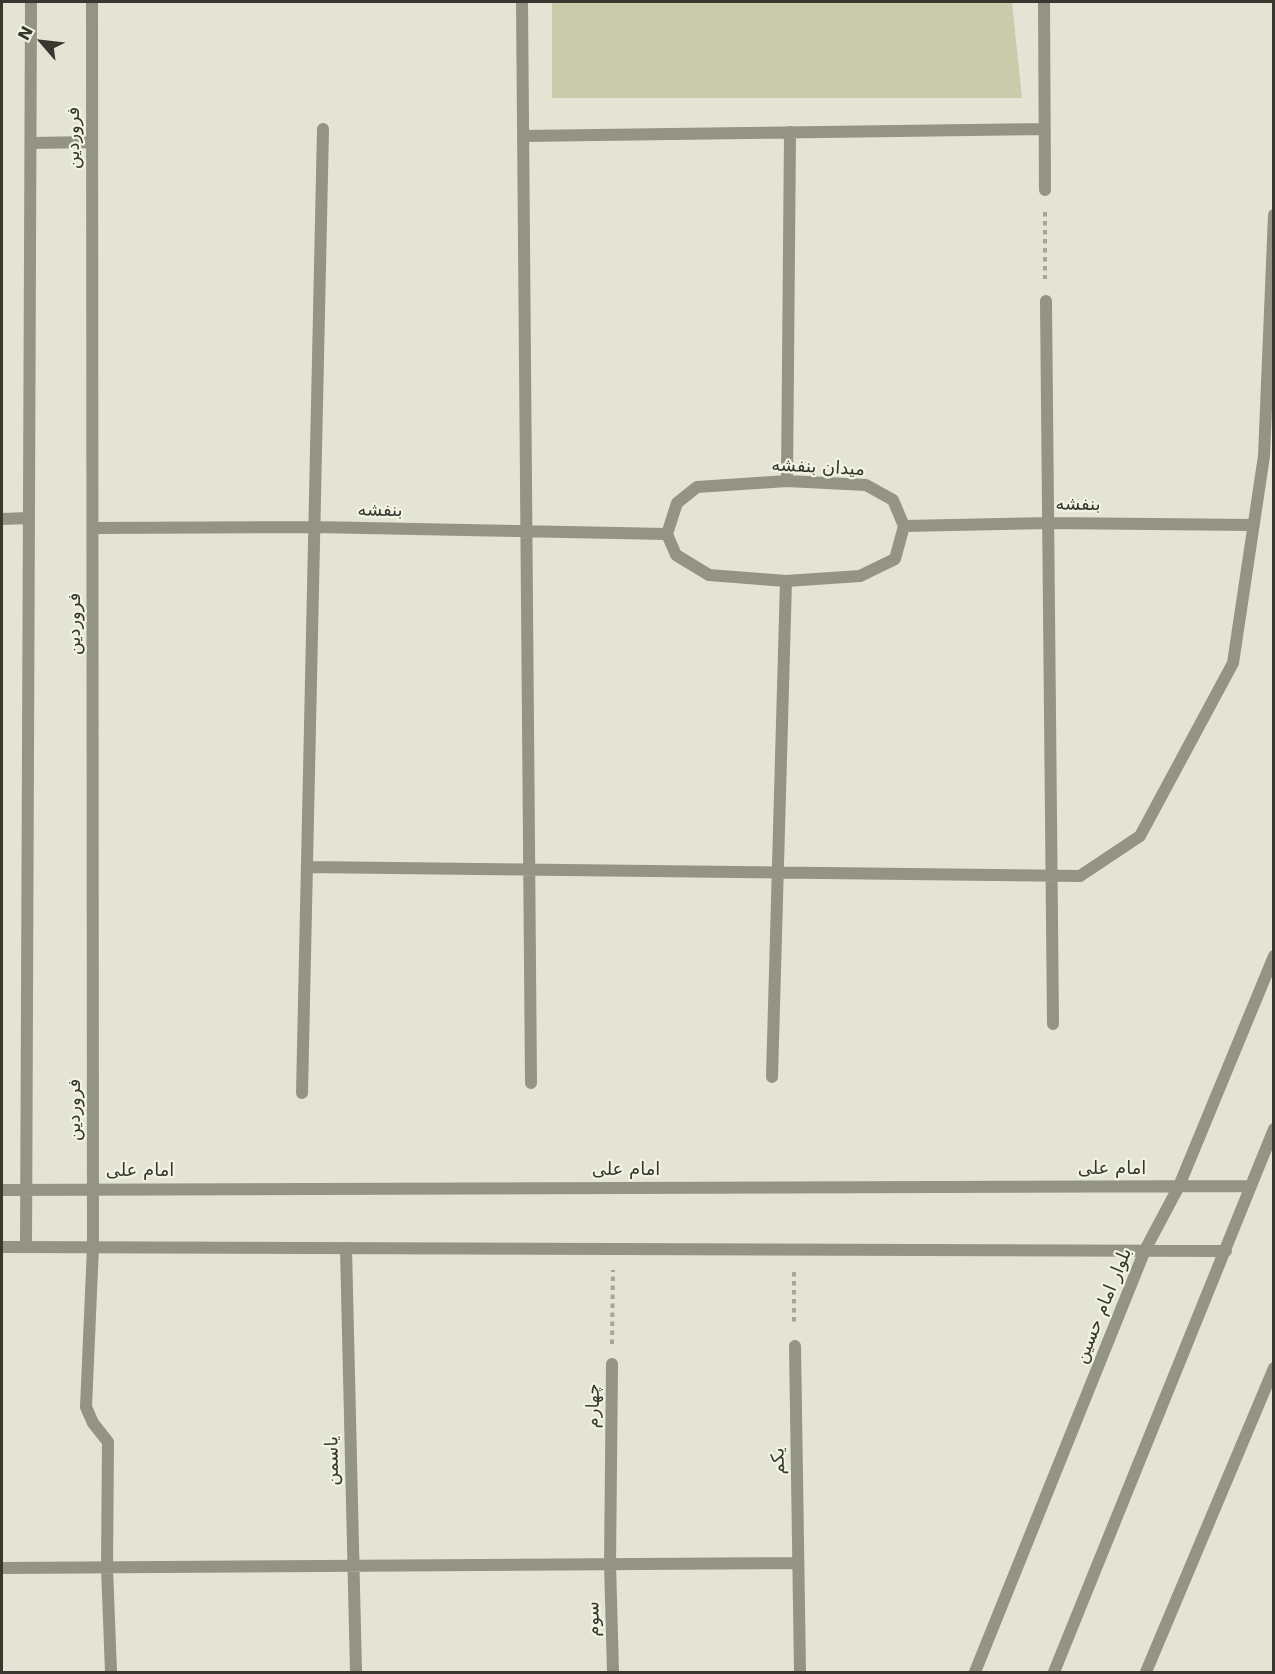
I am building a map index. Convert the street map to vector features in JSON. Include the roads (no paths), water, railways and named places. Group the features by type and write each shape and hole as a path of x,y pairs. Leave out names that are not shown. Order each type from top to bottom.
{"street":[{"path":"26,1247 32,2"},
{"name":"فروردین","path":"92,2 93,1247 86,1407 108,1443 107,1568 111,1672"},
{"path":"522,2 531,1083"},
{"path":"1044,2 1045,190"},
{"path":"302,1093 323,129"},
{"path":"523,136 1045,129"},
{"path":"787,482 790,132"},
{"path":"31,143 92,141"},
{"path":"307,867 1080,876 1140,836 1233,663 1264,456 1274,215"},
{"path":"1046,301 1053,1024"},
{"name":"میدان بنفشه","path":"667,534 677,503 697,487 787,482 866,485 893,500 903,526"},
{"path":"2,519 29,519"},
{"name":"بنفشه","path":"903,526 1049,523 1253,525"},
{"path":"667,534 676,555 709,575 786,581 860,576 895,559 903,526"},
{"name":"بنفشه","path":"93,528 314,528 667,534"},
{"path":"772,1077 786,581"},
{"name":"بلوار امام حسین","path":"975,1672 1145,1250 1179,1186 1274,956"},
{"path":"1054,1672 1274,1129"},
{"name":"امام علی","path":"2,1190 1250,1186"},
{"path":"2,1247 1226,1251"},
{"name":"یاسمن","path":"346,1248 356,1672"},
{"name":"یکم","path":"795,1346 800,1672"},
{"name":"چهارم","path":"610,1564 612,1364"},
{"path":"1146,1672 1274,1368"},
{"path":"2,1568 798,1563"},
{"name":"سوم","path":"610,1564 613,1672"}]}
